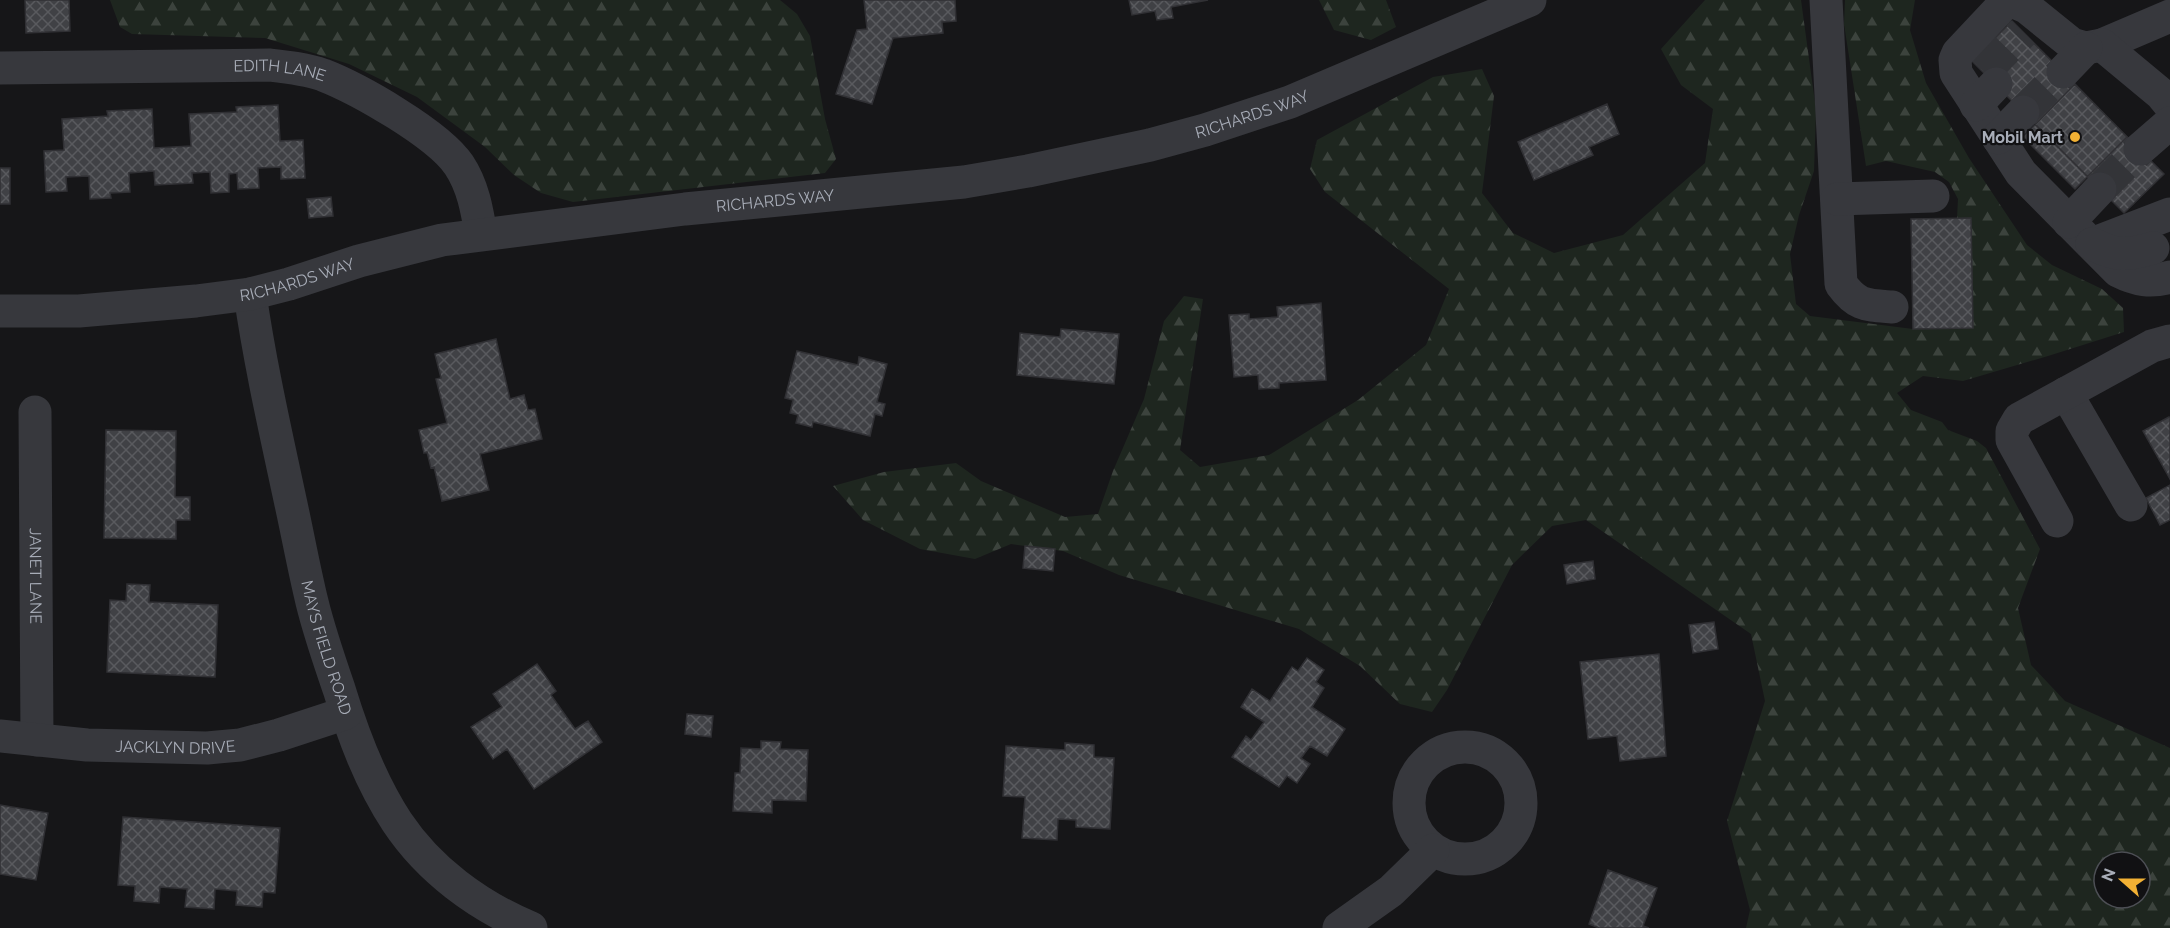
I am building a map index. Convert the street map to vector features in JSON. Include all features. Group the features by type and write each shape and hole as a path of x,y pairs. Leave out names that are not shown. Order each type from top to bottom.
{"street":[{"name":"RICHARDS WAY","path":"0,310 45,312 113,309 250,294 400,250 481,234 734,203 834,196 964,182 1028,171 1205,130 1290,102 1530,0"},
{"path":"1826,0 1841,284 1851,299 1864,305 1892,308"},
{"path":"2170,105 2161,94 2057,42 2018,3 2012,1 2005,3 1965,44 1955,60 1956,73 1992,102 2021,173 2118,271 2129,277 2147,281 2170,277"},
{"path":"2057,42 2170,15"},
{"name":"EDITH LANE","path":"0,68 269,65 300,69 322,75 369,98 445,149 460,167 469,184 476,203 481,234"},
{"path":"2155,154 2170,123"},
{"path":"1837,199 1933,196"},
{"path":"2082,234 2107,196"},
{"path":"2082,234 2170,214"},
{"path":"2082,234 2122,255 2131,255 2153,248"},
{"name":"MAYS FIELD ROAD","path":"250,294 259,353 312,602 346,713 369,769 382,797 417,848 462,890 489,907 531,928"},
{"path":"2057,521 2012,441 2012,431 2019,419 2152,346 2170,340"},
{"path":"2066,393 2131,505"},
{"name":"JANET LANE","path":"35,412 37,740"},
{"name":"JACKLYN DRIVE","path":"0,736 176,748 240,745 346,713"},
{"path":"1339,928 1391,891 1433,850"}],"green space":[{"path":"110,0 780,0 797,14 810,36 825,119 836,159 825,173 573,202 541,193 514,175 485,147 417,97 349,64 265,38 132,34 120,27"},
{"path":"1319,0 1386,0 1396,27 1371,40 1334,30"},
{"path":"1705,0 1801,0 1816,110 1814,171 1799,215 1790,254 1796,304 1810,316 1913,329 1973,328 1971,219 1957,219 1958,199 1949,182 1935,172 1886,161 1866,166 1844,24 1845,0 1915,0 1910,30 1926,83 1969,158 2027,245 2052,265 2102,289 2123,308 2124,332 1963,381 1923,376 1897,393 1911,410 1942,422 1948,430 1977,441 1986,448 2040,549 2018,608 2031,665 2065,701 2170,748 2170,928 1746,928 1750,910 1727,821 1765,701 1751,634 1586,520 1552,526 1512,565 1447,690 1432,712 1400,704 1360,666 1299,629 1119,575 1063,551 1011,544 975,559 920,549 863,520 833,486 884,472 956,463 981,481 1065,517 1098,514 1113,471 1144,399 1164,321 1184,296 1203,299 1180,450 1200,467 1269,455 1358,400 1426,345 1449,289 1325,192 1310,169 1317,140 1433,77 1482,69 1494,96 1482,193 1513,233 1554,253 1623,235 1705,163 1713,109 1681,85 1661,49"}],"building":[{"path":"25,0 69,0 70,31 26,33"},
{"path":"864,0 955,0 956,21 942,22 943,33 893,38 872,104 836,94 857,30 867,29"},
{"path":"1129,0 1208,0 1171,7 1173,18 1157,20 1155,11 1132,15"},
{"path":"2012,21 2164,174 2124,213 1972,61"},
{"name":"Mobil Mart","path":"2075,84 2127,137 2075,189 2023,137"},
{"path":"1607,104 1619,134 1589,147 1593,155 1534,180 1518,142"},
{"path":"278,105 280,141 303,140 305,178 281,179 281,167 258,168 259,188 238,189 237,173 229,174 229,192 211,193 210,172 192,173 193,183 155,185 154,171 129,173 130,192 110,193 111,198 90,199 89,176 66,177 67,191 46,192 44,151 64,150 62,119 108,116 107,111 152,109 154,148 191,146 189,114 237,112 236,107"},
{"path":"0,168 10,168 10,204 0,204"},
{"path":"331,197 333,216 309,218 307,199"},
{"path":"1971,218 1973,328 1913,329 1911,219"},
{"path":"1321,303 1326,380 1279,383 1279,388 1259,389 1258,375 1234,377 1229,315 1249,314 1249,319 1278,317 1277,307"},
{"path":"1061,329 1119,334 1114,384 1017,375 1020,333 1060,337"},
{"path":"496,339 510,399 524,395 528,410 535,409 542,439 480,454 489,490 442,501 434,467 431,468 427,452 424,453 419,430 447,423 436,379 441,378 435,354"},
{"path":"797,351 858,365 859,357 887,364 877,402 885,404 882,416 875,414 870,436 813,422 812,427 796,423 798,415 790,413 793,400 785,398"},
{"path":"2170,418 2170,479 2143,431"},
{"path":"106,430 176,431 175,497 190,497 190,520 176,520 176,539 104,538"},
{"path":"2170,485 2170,520 2160,525 2146,498"},
{"path":"1025,546 1055,549 1053,571 1023,568"},
{"path":"1593,561 1595,579 1567,584 1564,565"},
{"path":"127,584 150,585 149,602 218,605 215,677 107,672 110,600 126,601"},
{"path":"1714,622 1718,649 1693,653 1689,625"},
{"path":"1659,654 1666,756 1620,761 1617,736 1588,739 1580,662"},
{"path":"1307,658 1324,670 1316,682 1324,688 1312,707 1345,729 1327,756 1310,746 1301,758 1310,764 1297,783 1287,776 1279,787 1232,757 1246,736 1251,740 1264,722 1241,707 1252,689 1270,701 1292,667 1298,671"},
{"path":"537,664 556,691 551,695 575,729 588,721 602,742 534,789 507,749 493,759 471,727 502,707 493,694"},
{"path":"687,714 713,716 711,737 685,734"},
{"path":"761,741 781,742 780,749 808,750 806,801 772,800 772,813 733,811 735,773 740,773 741,748 761,749"},
{"path":"1065,743 1094,745 1094,757 1114,758 1110,829 1076,827 1076,820 1058,819 1057,840 1022,838 1025,797 1003,796 1006,746 1065,750"},
{"path":"0,805 48,813 36,880 0,874"},
{"path":"123,817 280,828 275,893 263,892 262,907 236,905 237,891 215,889 214,909 185,907 187,889 160,887 159,903 134,901 135,886 118,885"},
{"path":"1608,870 1657,888 1643,926 1649,928 1599,928 1589,924"}],"tunnel":[{"path":"1984,72 2023,32"},
{"path":"2023,112 2063,72"},
{"path":"2100,189 2140,149"}],"place":[{"name":"Mobil Mart","path":"2075,137"}]}
